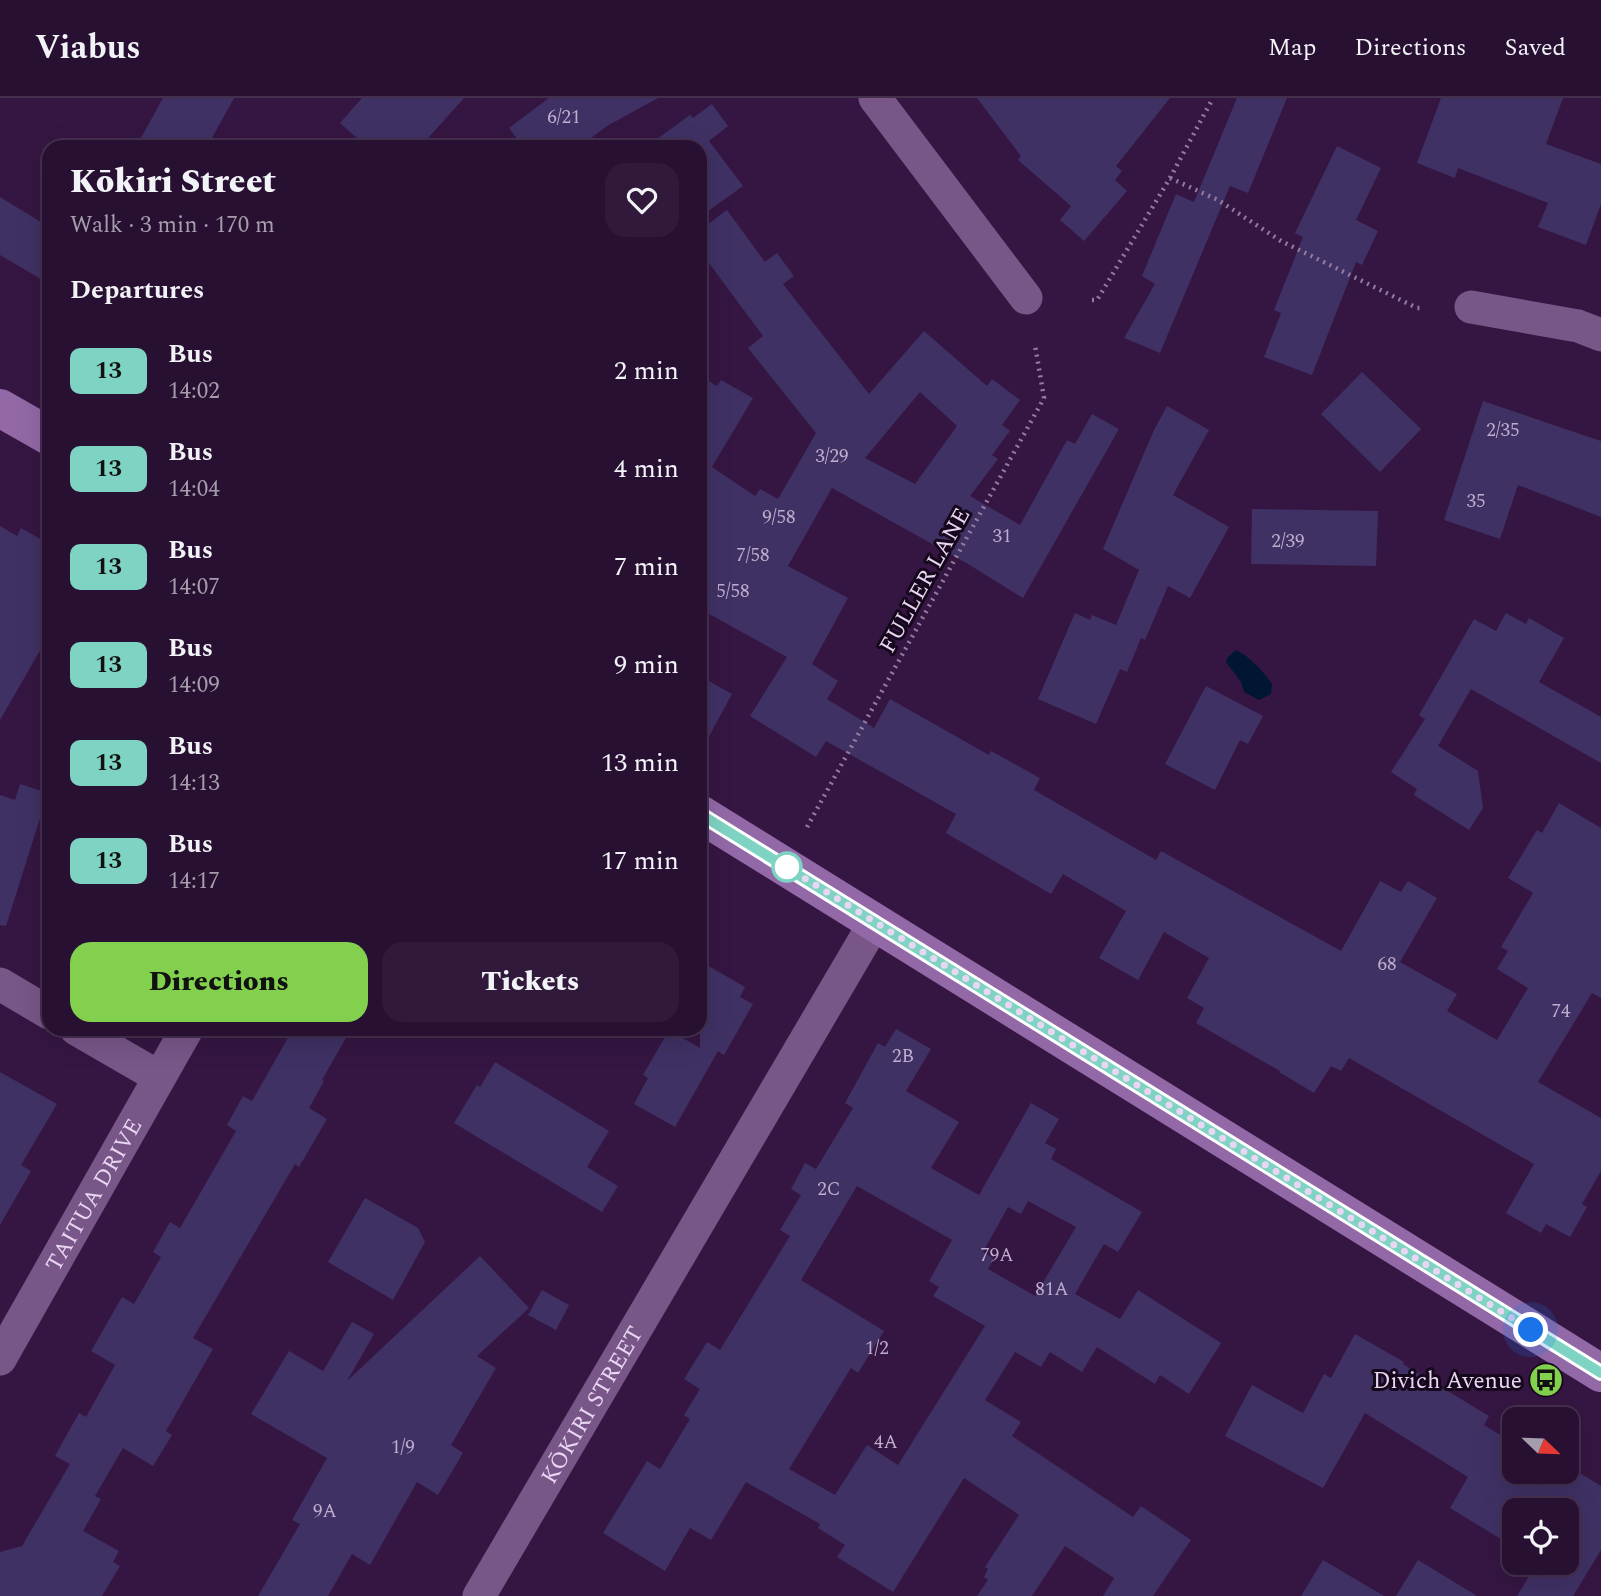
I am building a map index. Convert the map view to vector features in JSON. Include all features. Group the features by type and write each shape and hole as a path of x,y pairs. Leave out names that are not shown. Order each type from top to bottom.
{"main road":[{"path":"0,408 42,432"},
{"path":"707,818 1601,1373"}],"street":[{"path":"875,98 1026,298"},
{"path":"1471,307 1578,326 1601,335"},
{"name":"KŌKIRI STREET","path":"479,1596 875,922"},
{"path":"0,984 42,1009"},
{"path":"88,1036 159,1077"},
{"name":"TAITUA DRIVE","path":"0,1359 183,1036"}],"path":[{"path":"1092,300 1097,299 1170,178 1213,98"},
{"path":"1170,178 1218,200 1281,241 1417,308 1424,308"},
{"name":"FULLER LANE","path":"807,827 1044,398 1035,345"}],"water":[{"path":"1236,650 1251,660 1265,675 1272,684 1271,694 1259,700 1244,692 1241,682 1226,662"}],"building":[{"path":"163,98 234,98 211,140 140,140"},
{"path":"362,98 464,98 426,140 359,140 340,123"},
{"path":"549,98 658,98 607,126 588,140 518,140 509,128"},
{"path":"977,98 1170,98 1116,166 1122,171 1115,180 1127,191 1084,241 1060,220 1071,206 1018,160 1021,156"},
{"path":"1237,98 1287,98 1248,193 1230,186 1160,353 1124,338 1155,284 1142,276 1176,194 1194,202"},
{"path":"1441,98 1563,98 1546,144 1601,164 1601,204 1586,245 1538,227 1548,203 1458,168 1455,178 1417,163"},
{"path":"712,104 728,126 709,141 743,186 707,212 707,140 656,140 690,115 693,118"},
{"path":"1337,146 1381,168 1356,220 1378,231 1362,265 1356,262 1312,375 1264,357 1281,313 1274,310 1303,237 1295,233"},
{"path":"0,197 42,223 42,280 0,255"},
{"path":"727,210 765,262 777,253 794,276 783,284 869,394 924,331 987,386 992,379 1020,400 1002,425 1010,431 992,455 998,459 970,496 1020,525 1067,440 1075,444 1092,414 1119,429 1023,598 832,488 788,566 848,598 812,664 838,681 827,699 874,728 890,699 989,755 991,751 1040,778 1034,790 1156,860 1161,851 1341,951 1380,881 1401,892 1408,881 1437,898 1400,962 1457,994 1447,1011 1497,1040 1528,988 1497,969 1508,951 1501,947 1533,893 1508,878 1537,830 1542,833 1559,803 1601,828 1601,998 1592,993 1538,1082 1601,1118 1601,1171 1582,1204 1587,1207 1570,1237 1546,1224 1541,1233 1506,1213 1534,1164 1349,1058 1341,1071 1331,1066 1314,1093 1196,1023 1204,1008 1187,998 1209,958 1164,932 1138,980 1099,958 1126,911 1063,874 1051,894 946,833 956,814 826,741 816,757 750,716 787,657 707,613 707,380 717,386 721,380 753,398 712,467 755,496 760,489 778,499 816,433 748,348 763,336 707,260 707,225","holes":["920,392 957,426 915,484 865,458"]},
{"path":"1362,372 1421,429 1380,472 1321,414"},
{"path":"1483,401 1601,441 1601,517 1518,485 1500,539 1444,520"},
{"path":"1167,406 1209,430 1173,495 1229,527 1190,598 1168,586 1145,640 1141,638 1127,672 1120,669 1096,724 1038,699 1075,613 1090,620 1092,615 1116,625 1139,570 1103,549"},
{"path":"1252,509 1378,511 1376,566 1251,564"},
{"path":"0,526 17,536 21,528 42,540 42,647 0,720"},
{"path":"1506,613 1526,624 1529,618 1564,638 1539,682 1601,717 1601,763 1471,689 1438,746 1478,771 1483,808 1469,830 1414,795 1417,789 1391,772 1425,719 1419,715 1474,619 1496,631"},
{"path":"707,680 732,694 707,740"},
{"path":"1206,686 1263,716 1248,744 1240,740 1215,790 1165,764"},
{"path":"20,784 42,791 42,812 6,926 0,925 0,795 15,800"},
{"path":"707,965 745,987 740,997 753,1004 724,1055 718,1051 675,1127 634,1104 648,1078 643,1075 666,1036 679,1036 700,1048 700,1036 707,1036"},
{"path":"896,1029 931,1049 906,1091 959,1122 931,1168 979,1195 1031,1103 1059,1119 1045,1143 1056,1149 1051,1159 1142,1212 1118,1252 1104,1244 1075,1294 1120,1319 1138,1290 1221,1343 1189,1394 1160,1375 1155,1384 1097,1347 1082,1372 1050,1352 1041,1367 1015,1352 985,1400 1021,1422 1012,1436 1133,1517 1141,1506 1191,1540 1153,1596 1103,1596 1114,1578 1065,1546 1032,1596 977,1596 988,1580 984,1577 988,1569 985,1567 1019,1515 964,1478 893,1592 837,1557 845,1545 818,1528 820,1524 746,1482 711,1540 690,1528 665,1571 603,1533 647,1461 660,1469 690,1419 684,1415 700,1389 684,1379 707,1342 720,1350 790,1236 780,1230 801,1195 791,1189 805,1163 816,1169 853,1108 845,1103 878,1043 885,1047","holes":["857,1186 952,1240 929,1281 939,1287 933,1296 985,1326 898,1465 867,1445 835,1495 789,1469 851,1368 858,1373 884,1331 801,1280","1028,1201 1076,1227 1035,1296 988,1269 994,1259 983,1252 1008,1207 1021,1214"]},
{"path":"289,1036 347,1036 309,1108 327,1119 299,1167 295,1164 193,1338 213,1349 166,1431 172,1435 153,1466 123,1448 95,1496 101,1499 83,1531 119,1551 113,1562 120,1566 102,1596 0,1596 0,1552 22,1546 70,1464 55,1456 79,1413 86,1417 115,1365 91,1351 122,1297 134,1304 161,1257 153,1252 170,1222 180,1228 236,1131 227,1125 243,1096 252,1101"},
{"path":"495,1062 609,1131 587,1167 618,1186 602,1212 454,1123 477,1085 480,1087"},
{"path":"0,1072 57,1104 21,1165 31,1171 0,1225"},
{"path":"365,1198 418,1228 425,1242 393,1300 328,1262"},
{"path":"480,1256 529,1308 477,1356 496,1368 451,1445 463,1453 438,1495 417,1482 370,1565 352,1554 328,1596 258,1596 300,1524 292,1520 327,1458 251,1414 289,1351 323,1371 352,1322 374,1334 347,1381"},
{"path":"542,1290 569,1305 556,1330 528,1315"},
{"path":"1355,1334 1489,1416 1484,1425 1502,1436 1502,1484 1579,1484 1579,1473 1601,1486 1601,1550 1573,1596 1517,1596 1530,1575 1579,1575 1579,1498 1502,1498 1502,1540 1450,1508 1468,1477 1365,1413 1323,1488 1225,1436 1252,1385 1303,1413 1324,1374 1331,1378"},
{"path":"1323,1560 1384,1596 1301,1596"},
{"path":"1418,1560 1477,1596 1396,1596"}],"bus line":[{"name":"13","path":"707,818 1601,1373"}],"place":[{"name":"Divich Avenue","path":"1546,1380"}],"route":[{"path":"787,867 780,863 1531,1330"}]}
